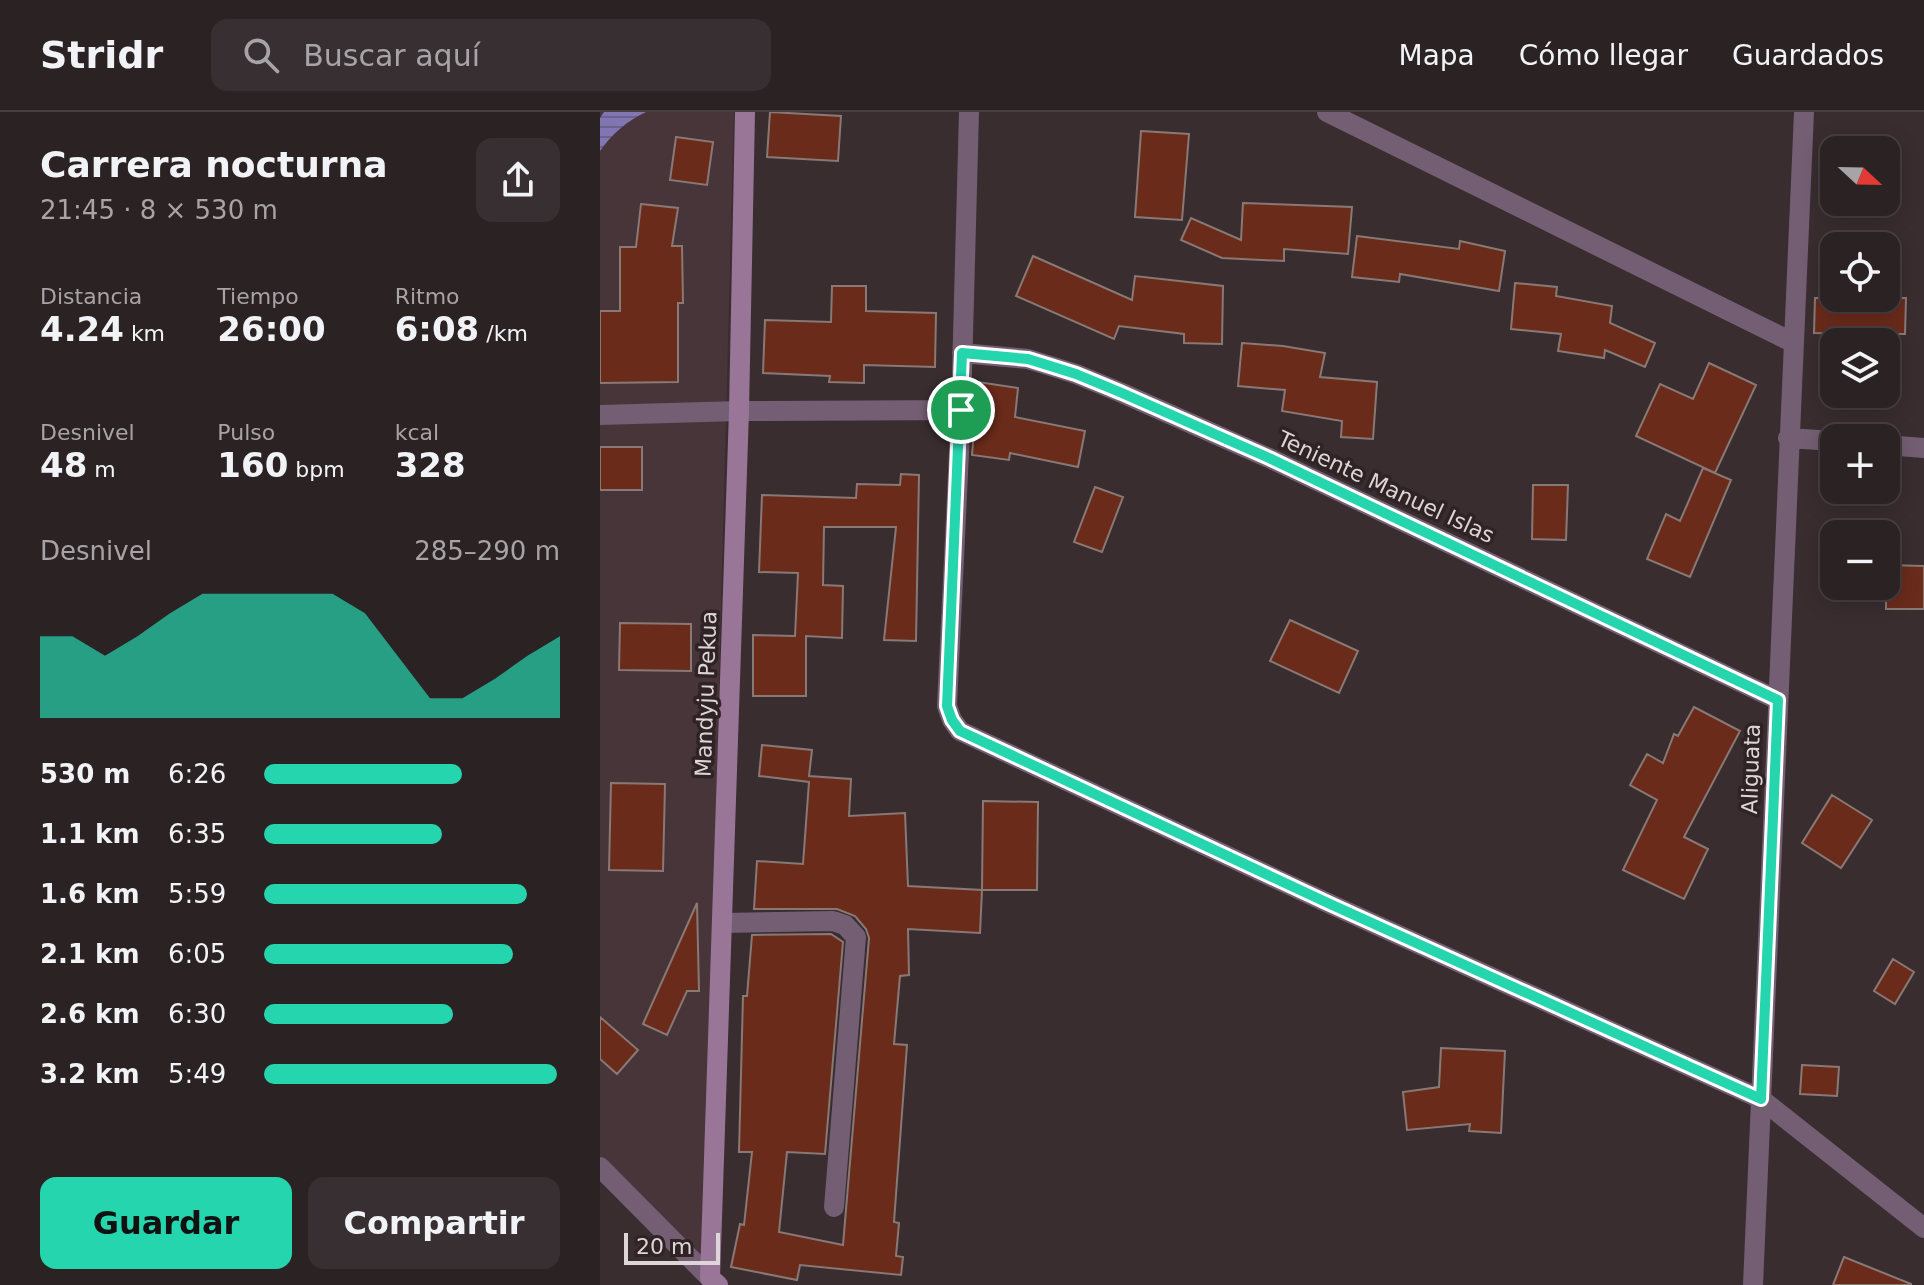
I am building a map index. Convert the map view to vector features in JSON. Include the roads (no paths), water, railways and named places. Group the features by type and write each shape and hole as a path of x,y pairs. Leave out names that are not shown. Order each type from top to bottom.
{"street":[{"path":"969,112 961,410 947,706 960,731 1761,1099 1924,1228"},
{"path":"1327,112 1792,342"},
{"name":"Aliguata","path":"1753,1285 1804,112"},
{"name":"Mandyju Pekua","path":"714,1281 745,121"},
{"name":"Teniente Manuel Islas","path":"962,353 1028,359 1122,393 1269,458 1778,700"},
{"path":"600,415 961,410"},
{"path":"1788,438 1820,440"},
{"path":"1900,446 1924,448"},
{"path":"722,923 833,921 845,925 856,937 834,1207"},
{"path":"600,1167 714,1281"}]}
